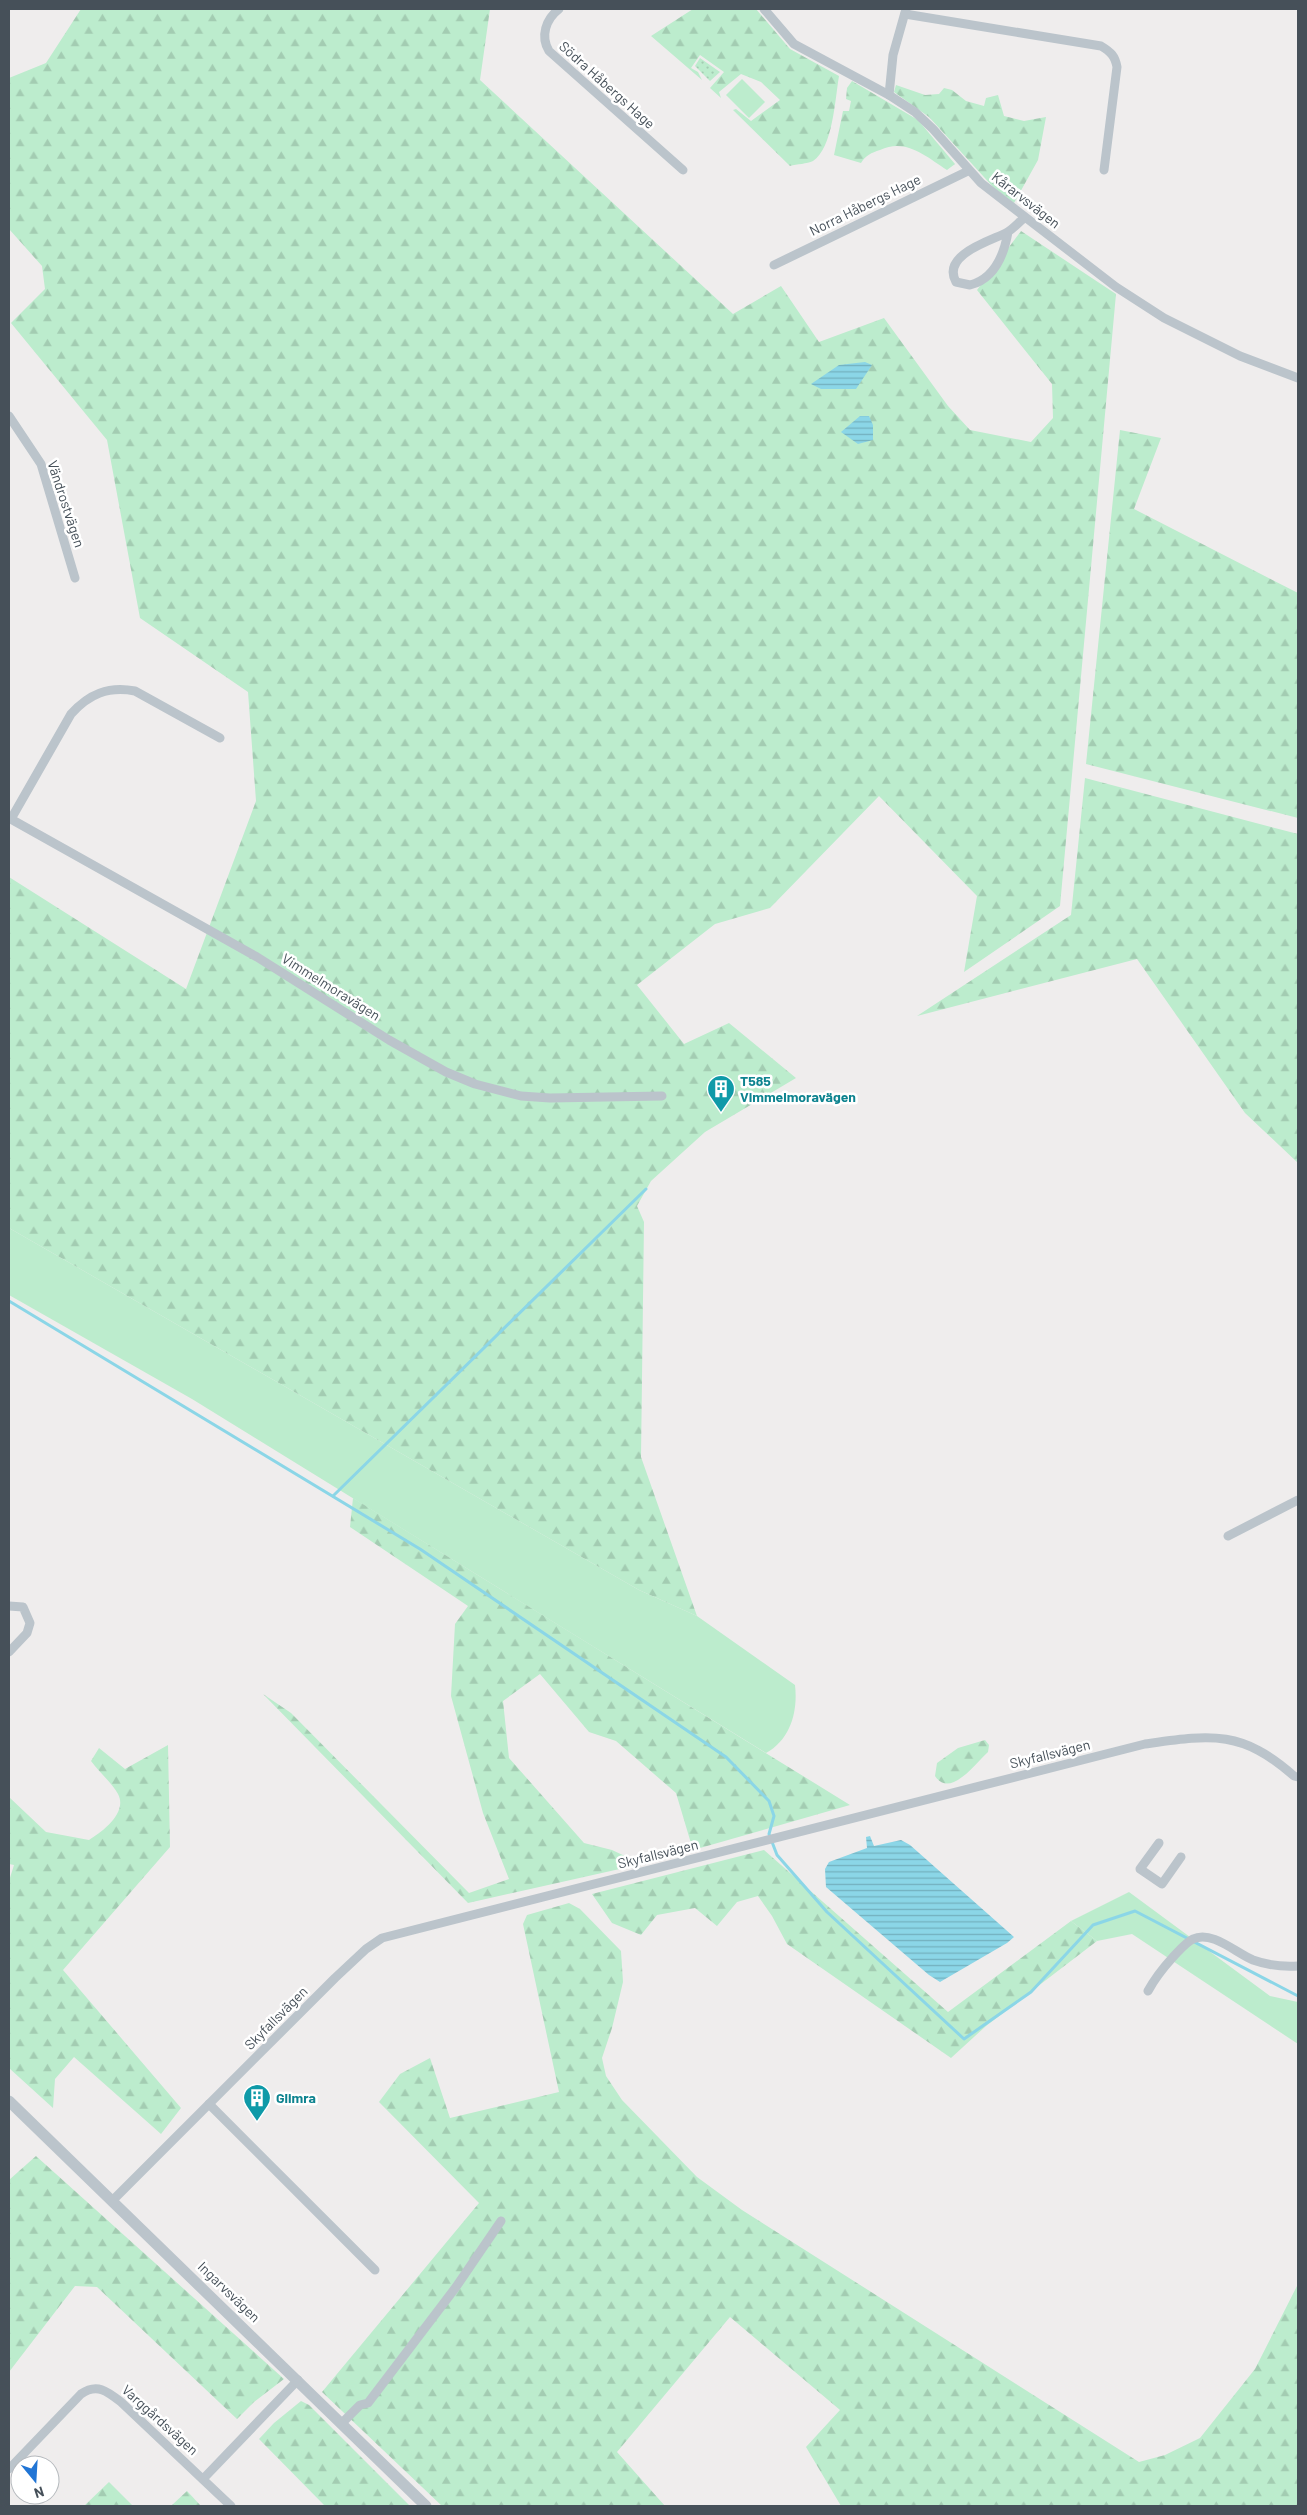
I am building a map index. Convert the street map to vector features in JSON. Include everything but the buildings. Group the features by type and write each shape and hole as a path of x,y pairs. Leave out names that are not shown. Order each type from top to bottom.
{"street":[{"name":"Södra Håbergs Hage","path":"559,9 553,14 546,27 545,40 549,51 683,170"},
{"name":"Kårarvsvägen","path":"764,9 794,44 889,95 915,112 933,129 968,171 1024,218 1116,287 1164,318 1240,356 1298,378"},
{"path":"889,95 893,55 905,11 1101,46 1108,50 1116,60 1118,67 1104,170"},
{"name":"Norra Håbergs Hage","path":"774,265 968,171"},
{"path":"1008,232 1002,253 989,274 970,285 956,282 954,270 964,254 976,245 1008,232 1024,218"},
{"name":"Vändrostvägen","path":"9,416 41,464 75,578"},
{"path":"10,819 71,714 85,700 103,691 124,689 135,691 220,738"},
{"name":"Vimmelmoravägen","path":"10,819 257,957 389,1040 446,1072 475,1084 521,1096 550,1098 662,1096"},
{"path":"1228,1536 1298,1500"},
{"path":"9,1606 23,1607 30,1623 27,1633 9,1652"},
{"name":"Skyfallsvägen","path":"112,2201 361,1953 377,1941 390,1936 1145,1744 1208,1736 1239,1742 1265,1753 1294,1776 1298,1777"},
{"path":"1159,1842 1140,1869 1162,1884 1181,1858"},
{"path":"1148,1991 1156,1976 1181,1949 1192,1940 1199,1938 1215,1940 1266,1964 1298,1966"},
{"name":"Ingarvsvägen","path":"9,2101 426,2506"},
{"path":"210,2104 375,2270"},
{"path":"342,2423 360,2405 368,2403 456,2287 501,2221"},
{"path":"203,2479 298,2380"},
{"name":"Varggårdsvägen","path":"9,2469 81,2394 94,2388 102,2388 121,2402 231,2506"}],"green space":[{"path":"81,9 490,9 480,80 733,314 781,286 819,342 884,318 948,406 970,430 1031,442 1053,418 1052,384 977,290 1021,231 1116,294 1060,906 964,972 977,896 879,796 770,908 715,924 637,985 684,1044 729,1023 796,1078 705,1132 651,1181 637,1206 644,1222 641,1457 697,1616 639,1590 9,1228 9,877 186,989 256,801 248,692 140,618 107,440 11,323 45,289 42,266 9,229 9,78 46,63"},
{"path":"693,9 756,9 790,49 839,76 829,134 820,155 813,161 790,166 733,110 736,109 751,121 780,100 761,82 741,74 719,92 721,98 710,88 724,72 700,55 691,68 698,72 702,80 651,36"},
{"path":"700,58 720,72 710,81 695,66"},
{"path":"742,79 765,102 749,118 726,95"},
{"path":"852,81 918,120 955,164 947,170 915,150 898,146 871,153 861,163 834,155 843,111 849,111 851,101 846,99 847,88"},
{"path":"896,85 925,95 939,94 944,88 952,90 966,101 984,106 986,98 998,95 1004,116 1024,121 1046,117 1038,160 1014,203 994,188 929,117 894,92"},
{"path":"1120,430 1161,438 1134,509 1298,593 1298,818 1086,764"},
{"path":"1085,778 1298,834 1298,1163 1245,1113 1137,959 917,1016 1071,915"},
{"path":"9,1228 639,1590 697,1616 795,1685 794,1714 787,1732 775,1747 766,1753 192,1399 9,1295"},
{"path":"353,1498 850,1805 693,1850 676,1793 616,1741 589,1732 540,1674 503,1701 509,1758 584,1843 612,1850 642,1864 468,1903 263,1694 291,1713 469,1893 509,1879 483,1813 451,1696 455,1624 468,1606 350,1527"},
{"path":"985,1740 989,1745 988,1752 963,1777 948,1784 941,1782 935,1776 937,1763 958,1748"},
{"path":"168,1745 170,1847 63,1970 181,2108 161,2134 74,2057 55,2079 53,2108 9,2068 9,1881 14,1865 9,1864 9,1797 46,1832 89,1840 107,1827 120,1808 118,1794 91,1761 99,1748 125,1769"},
{"path":"764,1850 948,2012 1071,1921 1097,1941 986,2026 951,2058 787,1944 772,1916 758,1896 737,1902 717,1926 695,1908 657,1915 641,1935 612,1923 592,1894"},
{"path":"1129,1892 1270,1996 1298,2002 1298,2044 1132,1934 1097,1941 1071,1921"},
{"path":"569,1903 580,1909 621,1951 623,1982 612,2028 602,2058 606,2076 622,2100 697,2177 742,2210 1139,2462 1165,2455 1200,2438 1255,2369 1298,2284 1298,2506 841,2506 806,2447 840,2410 730,2317 617,2452 665,2506 442,2506 322,2392 479,2203 379,2102 400,2074 430,2058 450,2118 559,2092 523,1924 527,1915"},
{"path":"36,2156 284,2379 254,2402 237,2419 97,2287 75,2286 9,2372 9,2180"},
{"path":"301,2401 309,2405 410,2506 325,2506 259,2439 274,2423"},
{"path":"109,2482 133,2506 84,2506"},
{"path":"187,2491 201,2506 171,2506"}],"water":[{"path":"865,362 872,365 856,389 821,389 811,384 839,365"},
{"path":"860,416 869,416 873,425 873,440 858,444 841,432"},
{"path":"870,1836 874,1846 901,1840 910,1845 1014,1937 940,1982 929,1975 826,1887 825,1869 829,1862 867,1848 866,1837"}],"waterway":[{"path":"333,1496 646,1189"},
{"path":"9,1301 420,1549 726,1757 769,1801 774,1816 769,1834 777,1855 827,1912 964,2039 1031,1992 1093,1925 1135,1911 1298,1996"}],"place":[{"name":"T585 Vimmelmoravägen","path":"721,1113"},
{"name":"Glimra","path":"257,2122"}]}
